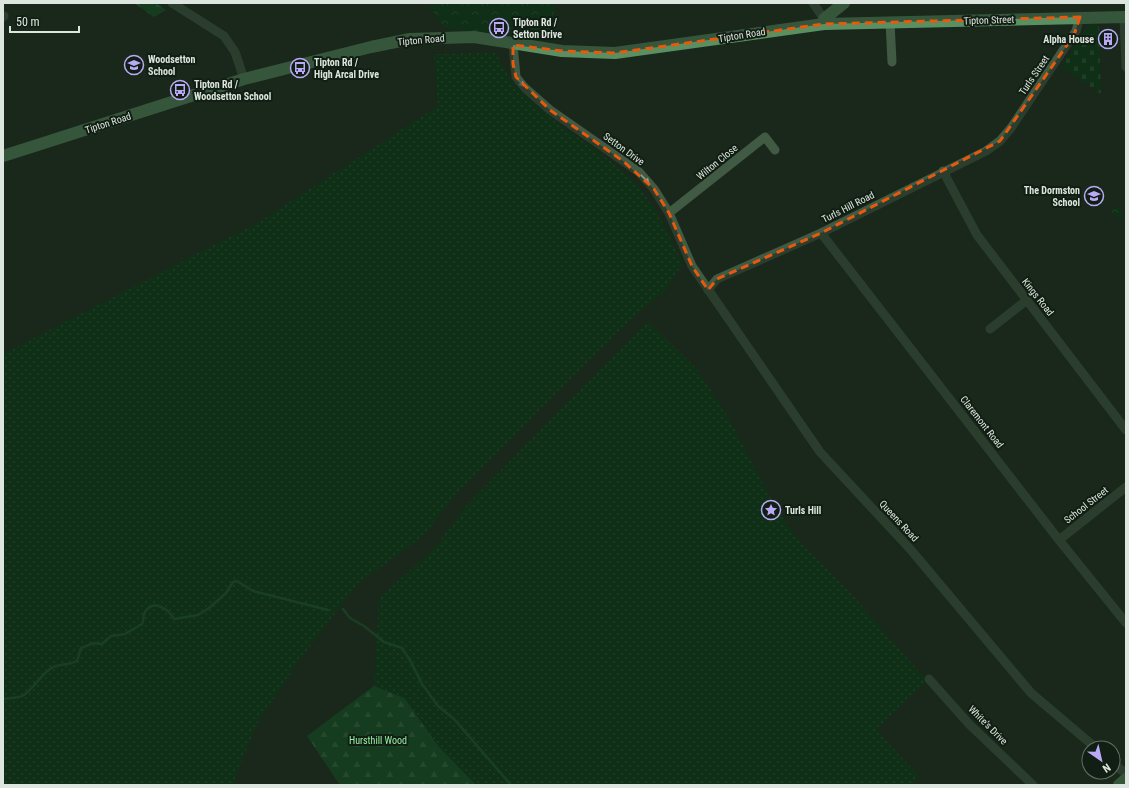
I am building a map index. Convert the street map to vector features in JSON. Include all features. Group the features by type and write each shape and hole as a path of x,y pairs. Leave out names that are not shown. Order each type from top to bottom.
{"main road":[{"path":"824,21 844,3"},
{"name":"Tipton Street","path":"851,23 1125,17"},
{"name":"Tipton Road","path":"3,156 244,79 371,47 410,39 474,38 562,52 615,53 824,21 851,23"},
{"path":"1119,785 1126,779"}],"street":[{"path":"813,3 824,21"},
{"path":"176,4 224,36 235,52 244,79"},
{"name":"Turls Street","path":"1000,141 1036,92 1074,35 1080,17"},
{"path":"1125,17 1126,67"},
{"path":"890,22 892,62"},
{"name":"Setton Drive","path":"513,45 516,77 525,88 550,110 638,172 654,189 670,213 692,266 708,290"},
{"name":"Wilton Close","path":"670,213 765,137 775,150"},
{"name":"Turls Hill Road","path":"708,290 717,279 821,233 986,151 1000,141"},
{"name":"Kings Road","path":"943,172 977,235 1126,430"},
{"name":"Claremont Road","path":"821,233 1059,540 1126,623"},
{"name":"Queens Road","path":"708,290 820,452 911,550 1032,693 1087,740"},
{"path":"990,329 1027,300"},
{"name":"School Street","path":"1059,540 1126,487"},
{"name":"White's Drive","path":"929,679 969,724 1033,785"}],"highlighted area":[{"path":"1080,17 1074,35 1000,141 821,233 717,279 708,290 692,266 669,213 654,189 623,161 550,110 516,77 513,64 513,45 562,51 615,53 824,24"}],"green space":[{"path":"134,3 156,3 166,10 154,17"},
{"path":"427,3 555,3 553,39 444,28"},
{"path":"1089,25 1099,25 1101,94 1061,67"},
{"path":"496,53 508,76 526,96 555,121 616,165 639,187 654,208 683,264 664,292 647,305 594,355 455,495 423,536 356,586 301,658 257,724 237,773 235,785 3,785 3,354 259,222 438,106 434,54"},
{"path":"1116,205 1124,214 1119,219 1111,211"},
{"path":"648,321 698,370 731,422 774,505 799,540 856,599 927,681 876,730 920,777 911,785 476,785 439,747 374,686 379,599 436,546 466,506"},
{"name":"Hursthill Wood","path":"374,686 404,698 439,747 476,785 340,785 307,736"}],"waterway":[{"path":"3,699 24,695 45,673 53,667 77,661 81,648 94,643 102,644 111,636 125,634 142,624 144,613 149,608 153,606 161,607 169,612 174,619 198,615 209,608 226,593 233,582 237,581 253,591 328,610"},
{"path":"343,609 350,618 364,626 384,642 402,648 422,684 438,706 454,719 511,785"}],"place":[{"name":"Tipton Rd / Setton Drive","path":"499,28"},
{"name":"Alpha House","path":"1108,39"},
{"name":"Woodsetton School","path":"134,65"},
{"name":"Tipton Rd / High Arcal Drive","path":"300,68"},
{"name":"Tipton Rd / Woodsetton School","path":"180,90"},
{"name":"The Dormston School","path":"1094,196"},
{"name":"Turls Hill","path":"771,510"}]}
